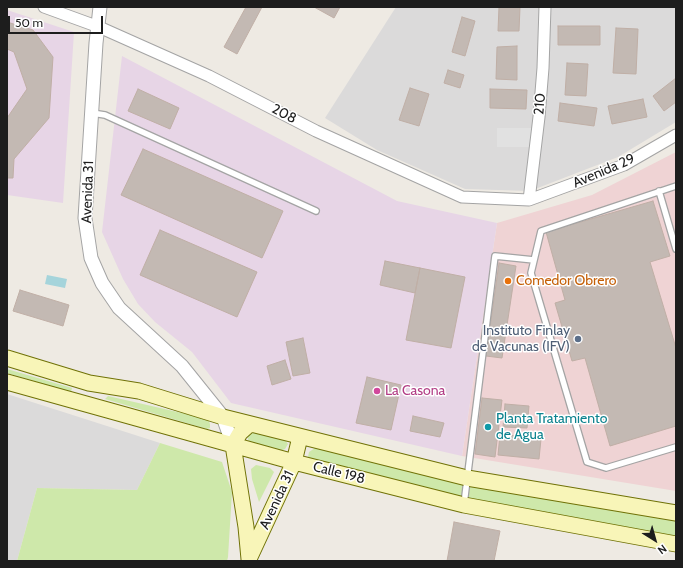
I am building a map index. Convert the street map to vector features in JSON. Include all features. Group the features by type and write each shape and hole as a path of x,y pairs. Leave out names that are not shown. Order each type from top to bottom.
{"main road":[{"name":"Calle 198","path":"7,358 89,383 139,391 223,417 467,478 676,513"},
{"name":"Calle 198","path":"7,382 294,462 464,505 676,544"},
{"path":"82,402 89,383"},
{"path":"249,560 246,527 233,445 240,433 250,424"},
{"name":"Avenida 31","path":"249,560 294,462 300,437"}],"street":[{"name":"208","path":"44,7 99,26 209,76 316,131 462,197 529,200"},
{"name":"Avenida 31","path":"100,7 96,43 85,218 91,258 102,283 119,308 182,366 223,417 233,445"},
{"name":"210","path":"529,200 543,68 545,7"},
{"name":"Avenida 29","path":"529,200 624,165 676,135"}],"lane":[{"path":"92,113 105,115 316,211"},
{"path":"676,186 541,231 531,273 587,462 606,468 676,447"},
{"path":"659,192 676,249"},
{"path":"464,505 495,256 534,260"}],"shaded area":[{"path":"396,7 676,7 676,122 618,157 530,191 465,189 377,150 325,118"},
{"path":"7,10 74,32 63,203 7,195"},
{"path":"122,56 397,201 497,223 462,456 231,403 192,352 155,322 138,304 123,279 102,232"},
{"path":"497,128 532,128 532,147 497,147"},
{"name":"Instituto Finlay de Vacunas (IFV)","path":"676,152 676,491 462,456 497,223 592,195"},
{"path":"7,394 160,443 137,490 37,488 17,561 7,561"}],"green space":[{"path":"7,369 72,388 71,392 7,373"},
{"path":"108,396 208,419 210,428 207,429 105,399"},
{"path":"253,433 285,440 288,444 285,449 280,451 249,442 247,436"},
{"path":"160,443 222,462 232,492 227,561 17,561 37,488 137,490"},
{"path":"315,448 466,485 676,521 676,536 462,497 313,461 308,457 309,452"},
{"path":"256,465 270,468 274,472 259,502 252,479 251,469"}],"water":[{"path":"47,275 67,279 65,288 45,284"}],"building":[{"path":"246,7 262,7 237,54 224,47"},
{"path":"314,7 340,7 334,18"},
{"path":"499,7 520,7 519,31 498,31"},
{"path":"462,17 475,21 465,56 452,52"},
{"path":"7,22 33,30 53,57 49,118 14,159 13,178 7,178 7,118 27,89 14,52 7,49"},
{"path":"558,26 600,26 600,45 558,45"},
{"path":"616,28 638,29 636,74 613,73"},
{"path":"517,46 517,80 496,79 497,47"},
{"path":"567,63 588,64 586,96 565,95"},
{"path":"448,70 464,75 460,88 444,83"},
{"path":"676,78 676,102 664,111 653,96"},
{"path":"410,88 429,94 419,126 399,120"},
{"path":"138,89 179,108 170,129 128,111"},
{"path":"490,89 527,90 526,109 490,108"},
{"path":"643,99 647,117 612,124 608,106"},
{"path":"560,103 597,108 594,126 558,121"},
{"path":"143,149 283,211 262,258 121,195"},
{"path":"653,201 670,256 650,262 676,348 676,426 610,446 585,358 572,361 555,303 565,300 546,232"},
{"path":"160,230 257,272 237,317 140,275"},
{"path":"385,261 420,268 415,293 380,285"},
{"path":"499,263 516,266 502,358 486,356"},
{"path":"420,268 465,277 451,348 406,340"},
{"path":"20,290 69,305 63,326 13,311"},
{"path":"303,338 310,373 293,376 286,342"},
{"path":"285,360 291,379 272,385 267,366"},
{"path":"367,377 401,385 391,430 356,423"},
{"name":"Planta Tratamiento de Agua","path":"482,398 502,400 495,457 475,454"},
{"path":"505,404 529,406 527,428 503,427"},
{"path":"413,416 444,423 440,437 410,431"},
{"path":"500,434 541,439 539,459 498,455"},
{"path":"454,522 500,531 494,561 447,561"}],"place":[{"name":"Comedor Obrero","path":"508,281"},
{"name":"Instituto Finlay de Vacunas (IFV)","path":"578,339"},
{"name":"La Casona","path":"377,391"},
{"name":"Planta Tratamiento de Agua","path":"488,427"}]}
